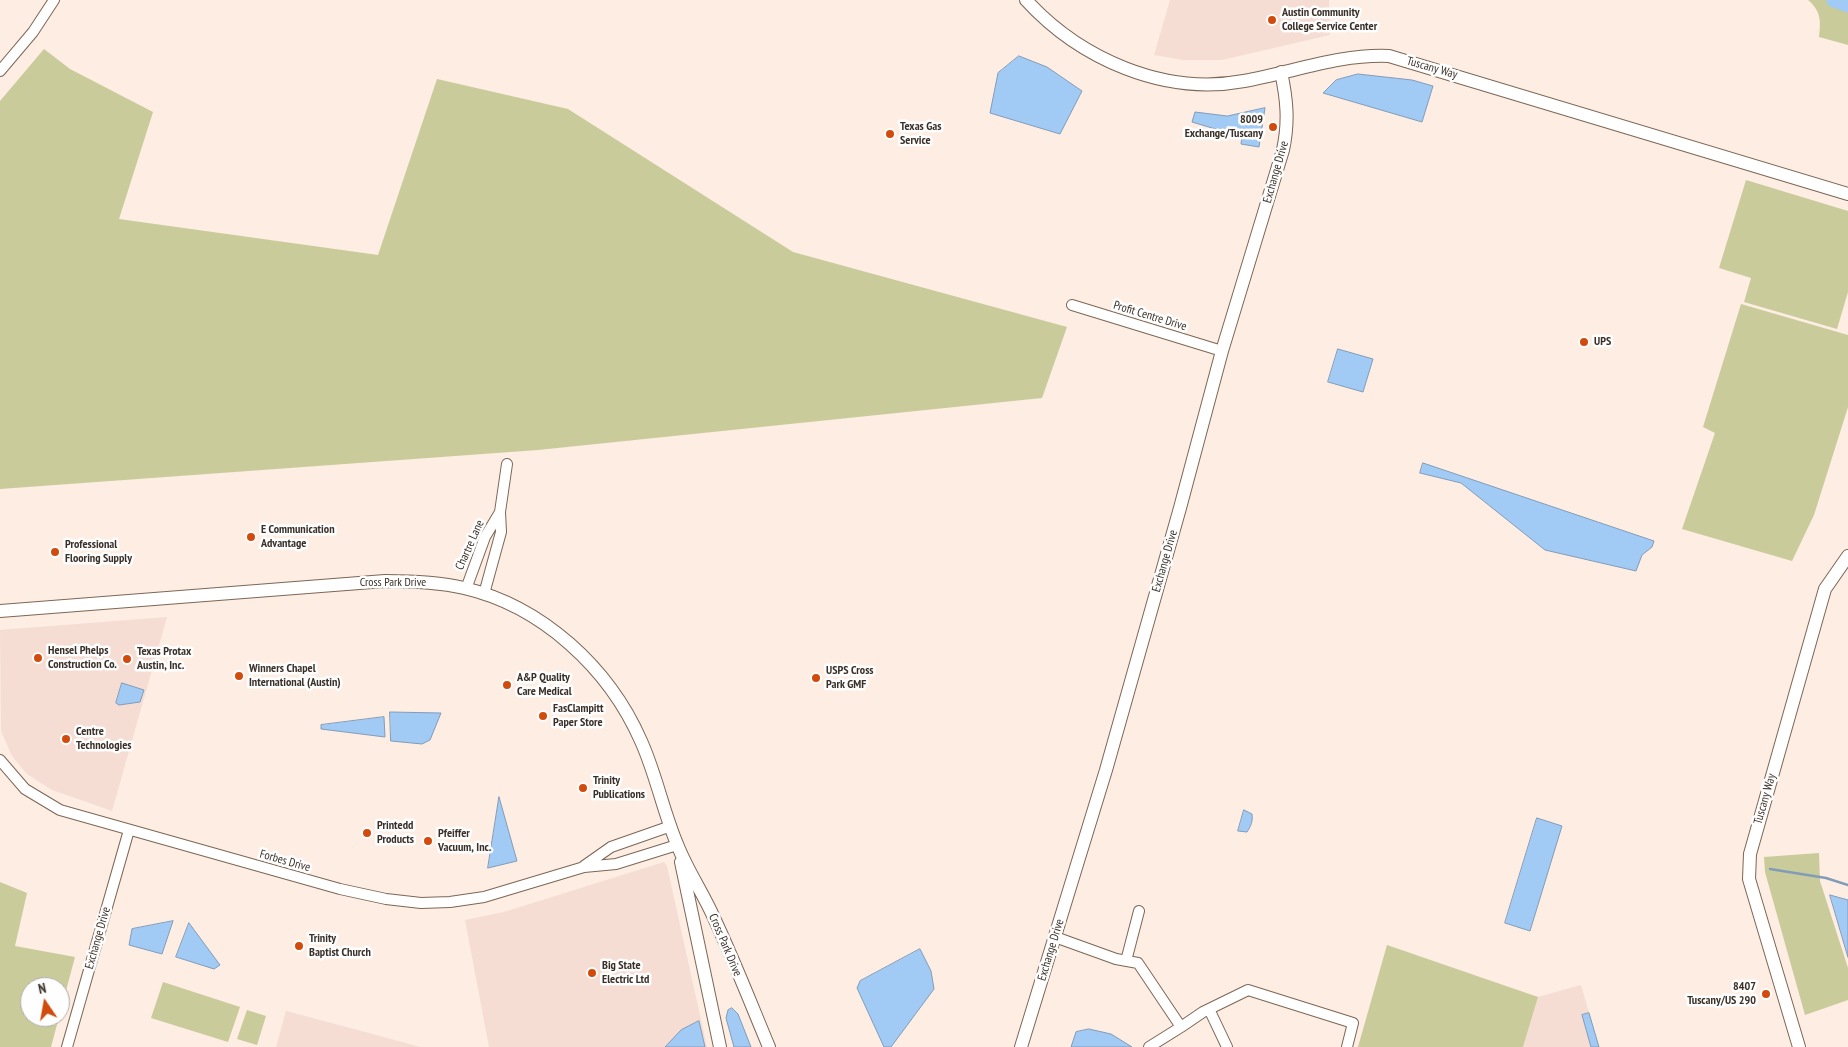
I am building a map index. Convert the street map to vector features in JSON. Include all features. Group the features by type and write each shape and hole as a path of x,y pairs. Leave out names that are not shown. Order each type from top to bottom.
{"street":[{"path":"0,70 33,32 54,0"},
{"name":"Tuscany Way","path":"1026,0 1039,14 1085,50 1118,66 1145,75 1185,83 1218,84 1282,72 1328,60 1363,55 1389,56 1848,194"},
{"name":"Exchange Drive","path":"1021,1047 1106,770 1222,351 1284,148 1288,125 1288,105 1282,72"},
{"name":"Profit Centre Drive","path":"1072,305 1222,351"},
{"name":"Chartre Lane","path":"484,594 501,532 500,512 507,464"},
{"name":"Chartre Lane","path":"466,588 485,537 500,512"},
{"name":"Tuscany Way","path":"1800,1047 1749,879 1750,854 1825,589 1848,556"},
{"name":"Cross Park Drive","path":"0,612 385,581 419,581 466,588 521,610 573,646 610,687 642,741 677,845 714,919 769,1047"},
{"name":"Forbes Drive","path":"0,760 24,789 60,810 340,889 386,900 421,903 450,902 484,896 584,867 616,864 677,845"},
{"name":"Forbes Drive","path":"584,867 612,847 670,826"},
{"name":"Exchange Drive","path":"67,1047 129,830"},
{"name":"Cross Park Drive","path":"677,845 720,1047"},
{"path":"1126,961 1139,911"},
{"path":"1055,937 1116,959 1138,962 1182,1027"},
{"path":"1149,1047 1209,1009 1248,990 1353,1023 1347,1047"},
{"path":"1209,1009 1227,1047"}],"shaded area":[{"path":"1170,0 1329,0 1330,35 1222,60 1183,60 1154,55"},
{"path":"167,617 112,811 52,790 27,774 12,756 1,731 0,630"},
{"path":"664,862 667,866 707,1047 489,1047 465,920 504,912"},
{"path":"1581,985 1599,1047 1523,1047 1538,997"},
{"path":"286,1011 369,1033 420,1047 276,1047"}],"green space":[{"path":"1808,0 1848,0 1848,45 1819,37 1818,12"},
{"path":"44,49 70,69 153,112 119,219 378,255 437,79 568,109 793,252 1067,327 1042,398 538,450 0,489 0,101"},
{"path":"1746,180 1848,211 1848,292 1837,329 1744,302 1751,278 1719,268"},
{"path":"1741,304 1848,335 1848,407 1814,515 1792,561 1682,529 1715,433 1703,427"},
{"path":"1819,853 1820,881 1848,968 1848,1000 1805,1015 1765,872 1764,857"},
{"path":"0,882 27,893 15,946 75,957 70,977 20,977 20,1027 56,1027 51,1047 0,1047"},
{"path":"1387,945 1538,997 1523,1047 1358,1047"},
{"path":"163,982 240,1007 228,1042 151,1018"},
{"path":"247,1010 266,1016 257,1045 237,1039"}],"water":[{"path":"1019,56 1047,67 1082,91 1060,134 990,113 998,73"},
{"path":"1358,74 1412,80 1433,86 1422,122 1323,93 1336,80"},
{"path":"1265,108 1259,147 1241,144 1242,137 1192,122 1195,112 1227,116"},
{"path":"1338,349 1373,359 1363,392 1328,382"},
{"path":"1423,463 1654,541 1652,547 1642,555 1636,571 1545,550 1461,483 1420,473"},
{"path":"122,683 144,690 140,702 119,705 116,703"},
{"path":"390,712 441,713 430,740 422,744 391,741"},
{"path":"384,717 385,737 321,729 321,725"},
{"path":"499,797 517,861 488,868"},
{"path":"1244,810 1252,814 1247,832 1238,831"},
{"path":"1537,818 1562,826 1530,931 1505,923"},
{"path":"1830,895 1848,900 1848,957"},
{"path":"173,921 162,954 129,945 132,929"},
{"path":"189,923 220,965 214,969 176,957"},
{"path":"920,949 931,971 934,989 891,1047 884,1047 857,988 860,981"},
{"path":"732,1008 738,1014 751,1047 734,1047 726,1018 728,1010"},
{"path":"1589,1013 1599,1047 1591,1047 1582,1015"},
{"path":"699,1021 705,1047 665,1047 681,1030"},
{"path":"1089,1029 1111,1034 1132,1047 1071,1047 1076,1032"}],"waterway":[{"path":"1834,0 1848,5"},
{"path":"1770,869 1826,878 1848,885"}],"place":[{"name":"Austin Community College Service Center","path":"1272,20"},
{"name":"8009 Exchange/Tuscany","path":"1273,127"},
{"name":"Texas Gas Service","path":"890,134"},
{"name":"UPS","path":"1584,342"},
{"name":"E Communication Advantage","path":"251,537"},
{"name":"Professional Flooring Supply","path":"55,552"},
{"name":"Hensel Phelps Construction Co.","path":"38,658"},
{"name":"Texas Protax Austin, Inc.","path":"127,659"},
{"name":"Winners Chapel International (Austin)","path":"239,676"},
{"name":"USPS Cross Park GMF","path":"816,678"},
{"name":"A&P Quality Care Medical","path":"507,685"},
{"name":"FasClampitt Paper Store","path":"543,716"},
{"name":"Centre Technologies","path":"66,739"},
{"name":"Trinity Publications","path":"583,788"},
{"name":"Printedd Products","path":"367,833"},
{"name":"Pfeiffer Vacuum, Inc.","path":"428,841"},
{"name":"Trinity Baptist Church","path":"299,946"},
{"name":"Big State Electric Ltd","path":"592,973"},
{"name":"8407 Tuscany/US 290","path":"1766,994"}]}
